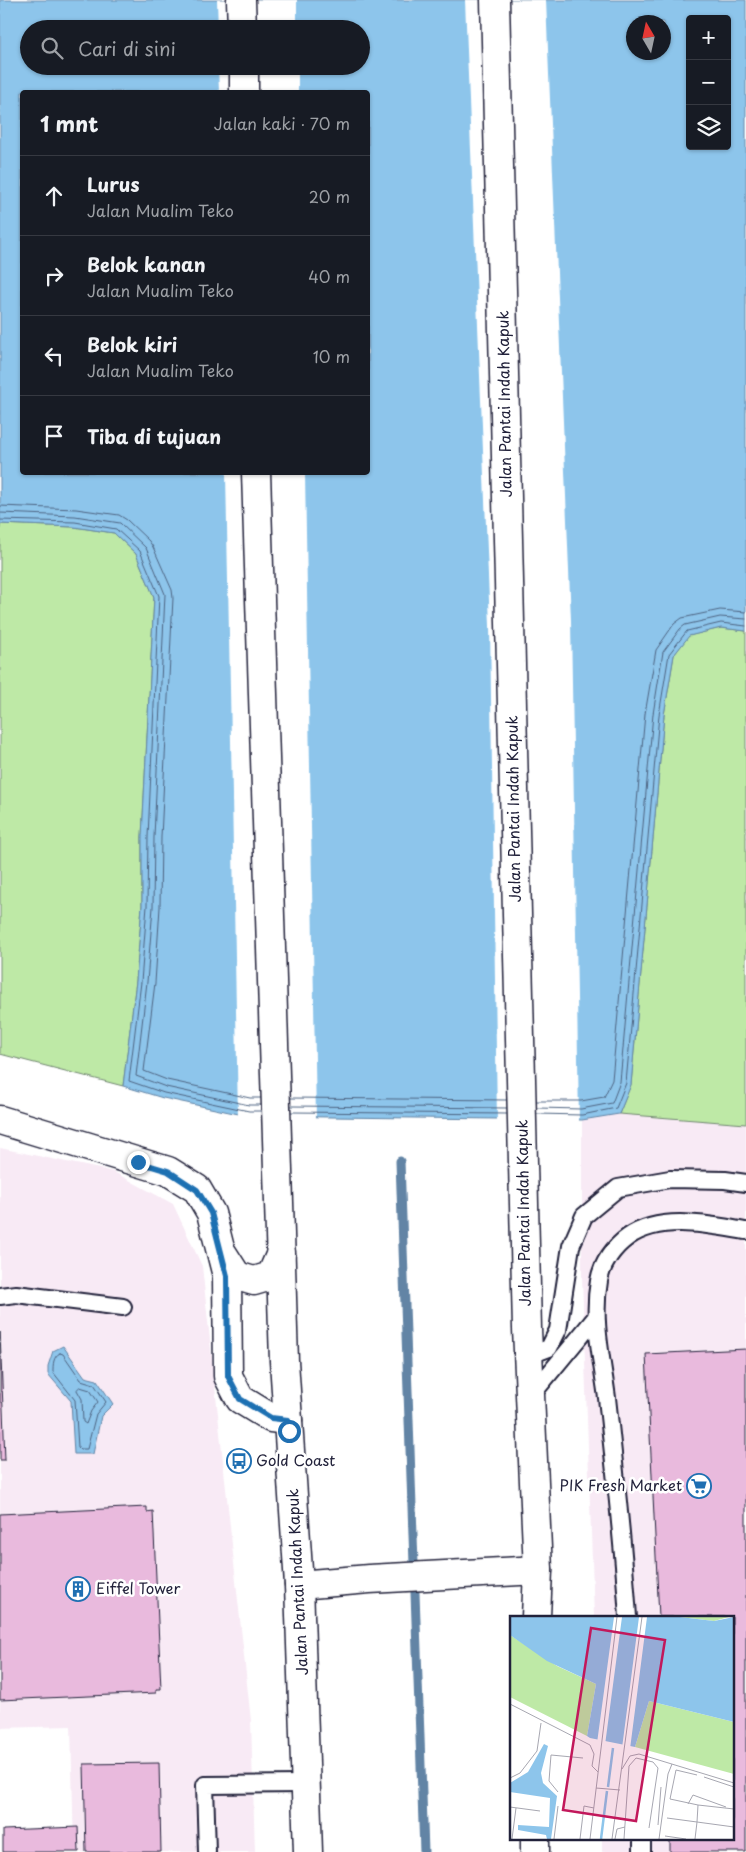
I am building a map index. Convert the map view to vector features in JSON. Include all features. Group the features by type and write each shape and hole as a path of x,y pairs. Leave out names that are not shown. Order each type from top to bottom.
{"main road":[{"path":"242,0 242,20"},
{"name":"Jalan Pantai Indah Kapuk","path":"495,0 527,1328 538,1570 536,1616"},
{"path":"244,75 244,90"},
{"name":"Jalan Pantai Indah Kapuk","path":"256,475 284,1361 299,1585 308,1852"},
{"path":"0,1120 168,1171 197,1190 211,1213 223,1254 227,1276 228,1376 240,1399 271,1418 288,1420"},
{"path":"223,1254 237,1276 254,1281 271,1276 281,1254"},
{"path":"299,1585 368,1579 538,1570"}],"lane":[{"path":"528,1356 549,1348 558,1330 571,1246 584,1216 618,1188 670,1179 725,1180 746,1183"},
{"path":"628,1616 607,1398 596,1317 599,1279 609,1255 628,1237 647,1227 688,1222 746,1231"},
{"path":"0,1296 16,1294 123,1307"},
{"path":"530,1397 596,1317"},
{"path":"207,1852 205,1785 306,1784"}],"shaded area":[{"path":"619,1114 746,1124 746,1852 602,1852 602,1840 734,1840 734,1616 594,1616 582,1277 582,1120"},
{"path":"0,1148 114,1172 173,1204 202,1266 251,1721 255,1852 74,1852 71,1726 0,1728"}],"green space":[{"path":"0,524 74,527 114,533 136,554 154,597 142,837 142,906 136,981 123,1086 0,1054"},
{"path":"721,628 746,631 746,1124 619,1114 631,1084 664,715 674,655 688,636"}],"water":[{"path":"0,0 746,0 746,631 721,628 689,636 674,655 664,715 631,1085 619,1114 582,1120 248,1116 163,1098 123,1086 136,981 142,906 142,837 154,597 136,554 114,533 74,527 0,524"},
{"path":"63,1346 85,1377 97,1380 113,1404 101,1416 93,1454 74,1454 71,1401 48,1374 48,1366 53,1351"}],"pier":[{"path":"217,0 297,0 297,20 218,20"},
{"path":"465,0 546,0 571,620 579,1122 497,1122 490,626"},
{"path":"218,75 298,75 298,90 219,90"},
{"path":"226,475 305,475 316,1120 248,1119 238,1117"}],"building":[{"path":"0,1332 5,1460 0,1460"},
{"name":"PIK Fresh Market","path":"746,1349 746,1852 670,1852 670,1840 734,1840 734,1616 659,1616 646,1354"},
{"name":"Eiffel Tower","path":"147,1507 147,1512 153,1511 161,1689 156,1689 156,1693 0,1700 0,1514"},
{"path":"159,1763 161,1852 86,1852 84,1764"},
{"path":"78,1827 79,1852 3,1852 3,1830"}],"waterway":[{"path":"400,1161 424,1852"}],"place":[{"name":"Gold Coast","path":"239,1461"},
{"name":"PIK Fresh Market","path":"699,1486"},
{"name":"Eiffel Tower","path":"78,1589"}],"route":[{"path":"138,1162 168,1171 197,1190 211,1213 223,1254 227,1276 228,1376 240,1399 271,1418 288,1420 289,1431"}]}
